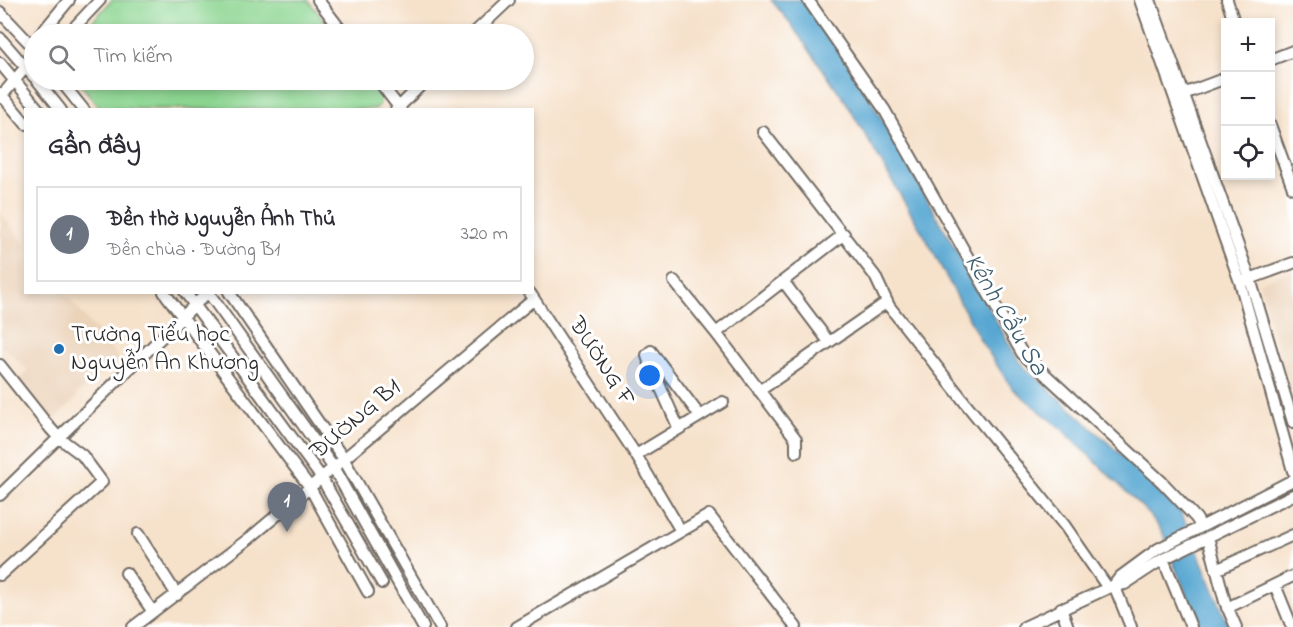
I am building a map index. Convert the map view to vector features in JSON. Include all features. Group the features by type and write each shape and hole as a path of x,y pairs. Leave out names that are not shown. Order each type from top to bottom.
{"street":[{"path":"49,24 69,0"},
{"path":"77,24 100,0"},
{"path":"318,0 336,24"},
{"path":"483,24 508,0"},
{"path":"808,0 884,109 1022,353 1162,482 1201,526"},
{"path":"1140,0 1179,96 1293,422"},
{"path":"1150,0 1179,96"},
{"path":"1227,0 1233,18"},
{"path":"0,12 24,37"},
{"path":"0,38 24,64"},
{"path":"1275,58 1293,51"},
{"path":"0,63 37,108"},
{"path":"24,68 0,95 24,122"},
{"path":"1179,96 1221,80"},
{"path":"45,90 59,108"},
{"path":"68,90 82,108"},
{"path":"385,90 398,108 416,90"},
{"path":"1270,126 1293,188"},
{"path":"763,132 875,276 887,302 1111,586 1131,627"},
{"path":"716,333 844,234"},
{"path":"1245,280 1293,263"},
{"path":"674,280 796,439 796,452"},
{"path":"1245,280 1293,471"},
{"path":"783,281 829,342"},
{"path":"166,294 309,486 368,592"},
{"path":"186,294 321,477 382,583"},
{"path":"0,495 207,294"},
{"path":"209,294 333,467 423,627"},
{"path":"230,294 343,458 440,627"},
{"name":"ĐƯỜNG B1","path":"133,627 251,537 532,296"},
{"name":"ĐƯỜNG F","path":"532,296 636,455 681,531"},
{"path":"759,391 887,302"},
{"path":"679,429 648,359 647,355 651,351 700,416"},
{"path":"0,365 58,437 82,455 102,482 0,575"},
{"path":"636,455 723,402"},
{"path":"1024,627 1111,586 1125,584 1161,554 1201,526 1293,480"},
{"path":"1161,554 1208,537 1293,495"},
{"path":"517,627 709,515 796,627"},
{"path":"138,534 177,595"},
{"path":"1216,570 1293,535"},
{"path":"1208,537 1227,608 1236,627"},
{"path":"1161,554 1191,627"},
{"path":"126,573 153,612"},
{"path":"1227,608 1293,576"},
{"path":"1275,585 1292,627"},
{"path":"1061,608 1068,627"}],"shaded area":[{"name":"Trường Tiểu học Nguyễn An Khương","path":"0,212 24,243 24,294 66,294 119,359 76,395 78,397 56,418 46,417 18,383 28,370 4,347 0,351"},
{"path":"1293,270 1293,402 1259,282"}],"green space":[{"path":"112,0 308,0 326,24 90,24"},
{"path":"85,90 376,90 381,96 380,104 376,108 100,108"}],"water":[{"path":"771,0 802,0 856,74 1020,363 1179,507 1229,627 1201,627 1171,558 1163,533 1150,515 1064,431 1012,388 981,341 926,239 846,102 788,20"}],"place":[{"name":"Trường Tiểu học Nguyễn An Khương","path":"59,349"},
{"name":"Đền thờ Nguyễn Ảnh Thủ","path":"287,532"}],"water label":[{"name":"Kênh Cầu Sa","path":"1005,315"}]}
